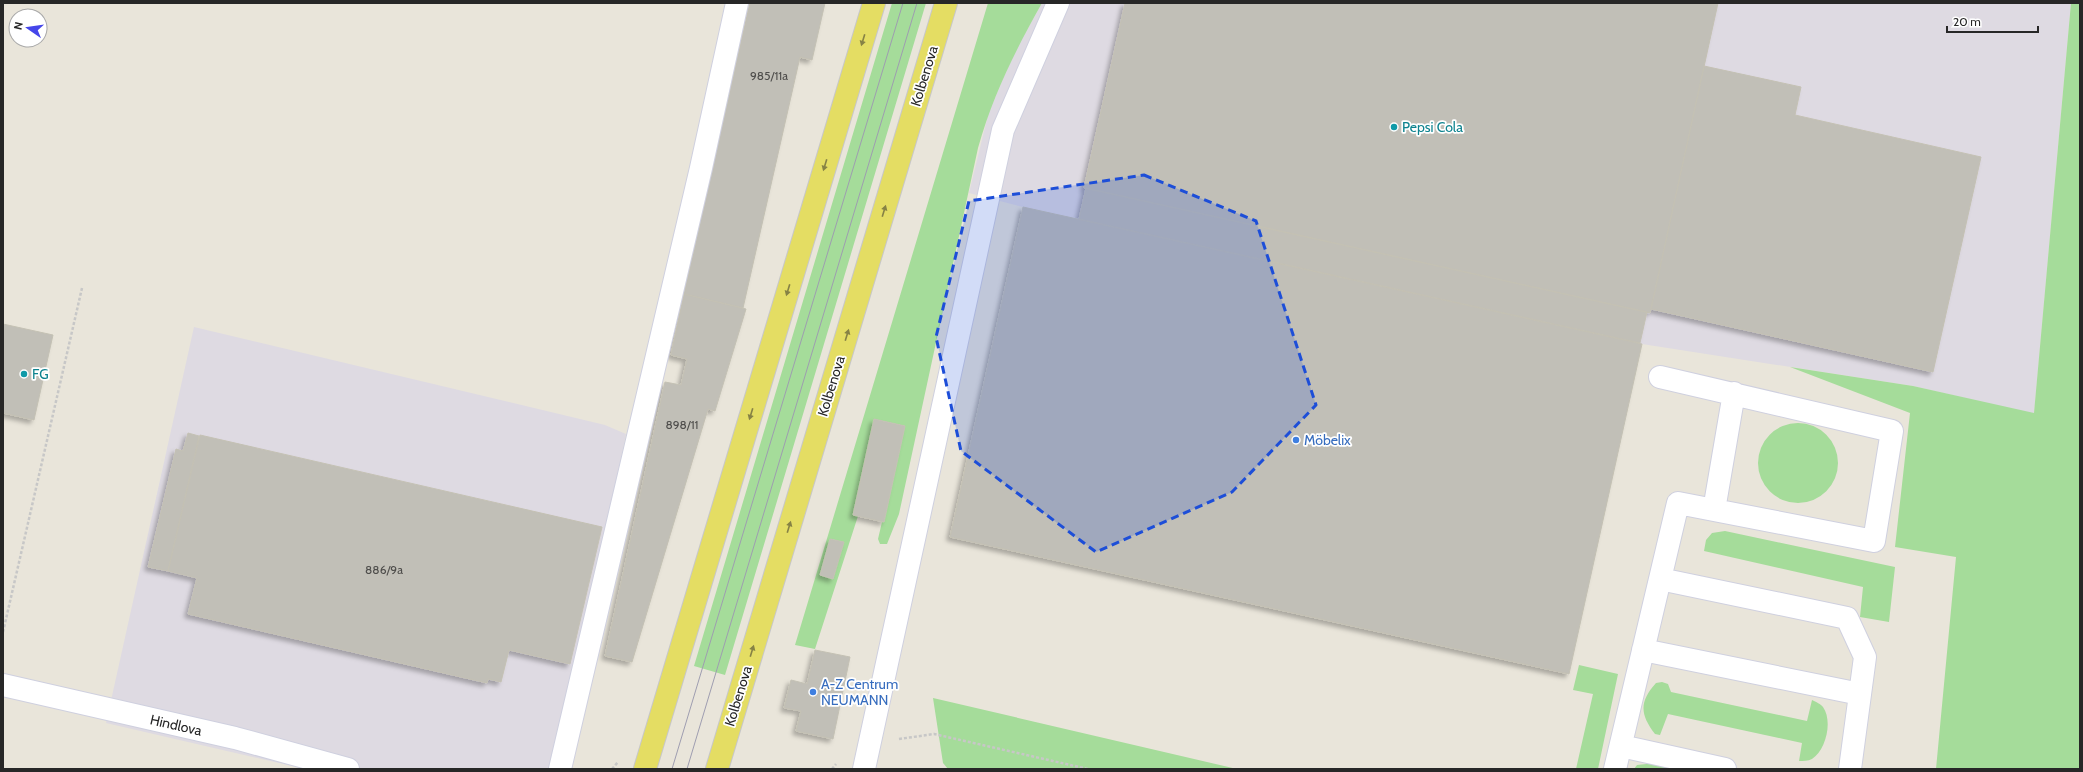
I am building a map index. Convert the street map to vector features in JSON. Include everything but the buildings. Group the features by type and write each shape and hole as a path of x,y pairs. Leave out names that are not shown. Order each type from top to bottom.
{"main road":[{"path":"645,769 874,3"},
{"name":"Kolbenova","path":"717,769 946,3"}],"street":[{"path":"560,769 701,168 736,3"},
{"path":"864,769 1004,130 1058,3"},
{"path":"1615,769 1678,503 1874,541 1892,431 1660,377"},
{"path":"1714,510 1734,393"},
{"path":"1660,579 1847,618 1865,658 1850,769"},
{"path":"1643,650 1860,694"},
{"name":"Hindlova","path":"3,685 235,738 348,769"},
{"path":"1621,746 1725,769"}],"path":[{"path":"3,632 82,288"},
{"path":"870,743 934,734 1088,769"}],"highlighted area":[{"path":"1144,175 1256,221 1316,405 1232,492 1096,552 961,451 936,337 969,201"}],"shaded area":[{"path":"1042,3 2071,3 2034,414 1913,386 1642,344 1023,207 969,193 988,115 1012,57"},
{"path":"194,327 605,425 626,434 555,769 305,769 106,723"}],"green space":[{"path":"892,3 926,3 725,675 694,666"},
{"path":"988,3 1042,3 1023,38 998,91 978,148 899,514 887,544 880,544 878,539 882,522 884,522 905,426 874,419 853,515 858,516 815,649 795,645","holes":["831,539 843,542 833,579 820,575"]},
{"path":"2071,3 2080,3 2080,769 1936,769 1956,557 1895,547 1910,413 1790,367 1913,386 2034,413"},
{"path":"1798,423 1813,426 1826,435 1835,448 1838,463 1835,478 1826,491 1813,500 1798,503 1783,500 1770,491 1761,478 1758,463 1761,448 1770,435 1783,426"},
{"path":"1725,531 1895,567 1889,622 1860,617 1863,587 1704,551 1706,540 1712,533"},
{"path":"1579,665 1618,674 1598,769 1576,769 1593,694 1573,690"},
{"path":"1662,682 1668,684 1671,692 1807,721 1812,700 1822,706 1826,713 1828,727 1824,742 1817,755 1812,759 1807,761 1799,761 1802,743 1668,714 1660,735 1655,734 1646,720 1644,714 1644,702 1650,690 1656,683"},
{"path":"933,698 1237,769 948,769 943,763"},
{"path":"1656,763 1707,769 1634,769 1637,765"}],"tram line":[{"path":"672,769 903,3"},
{"path":"687,769 917,3"}],"place":[{"name":"Pepsi Cola","path":"1394,127"},
{"name":"FG","path":"24,374"},
{"name":"Möbelix","path":"1296,440"},
{"name":"A-Z Centrum NEUMANN","path":"813,692"}]}
